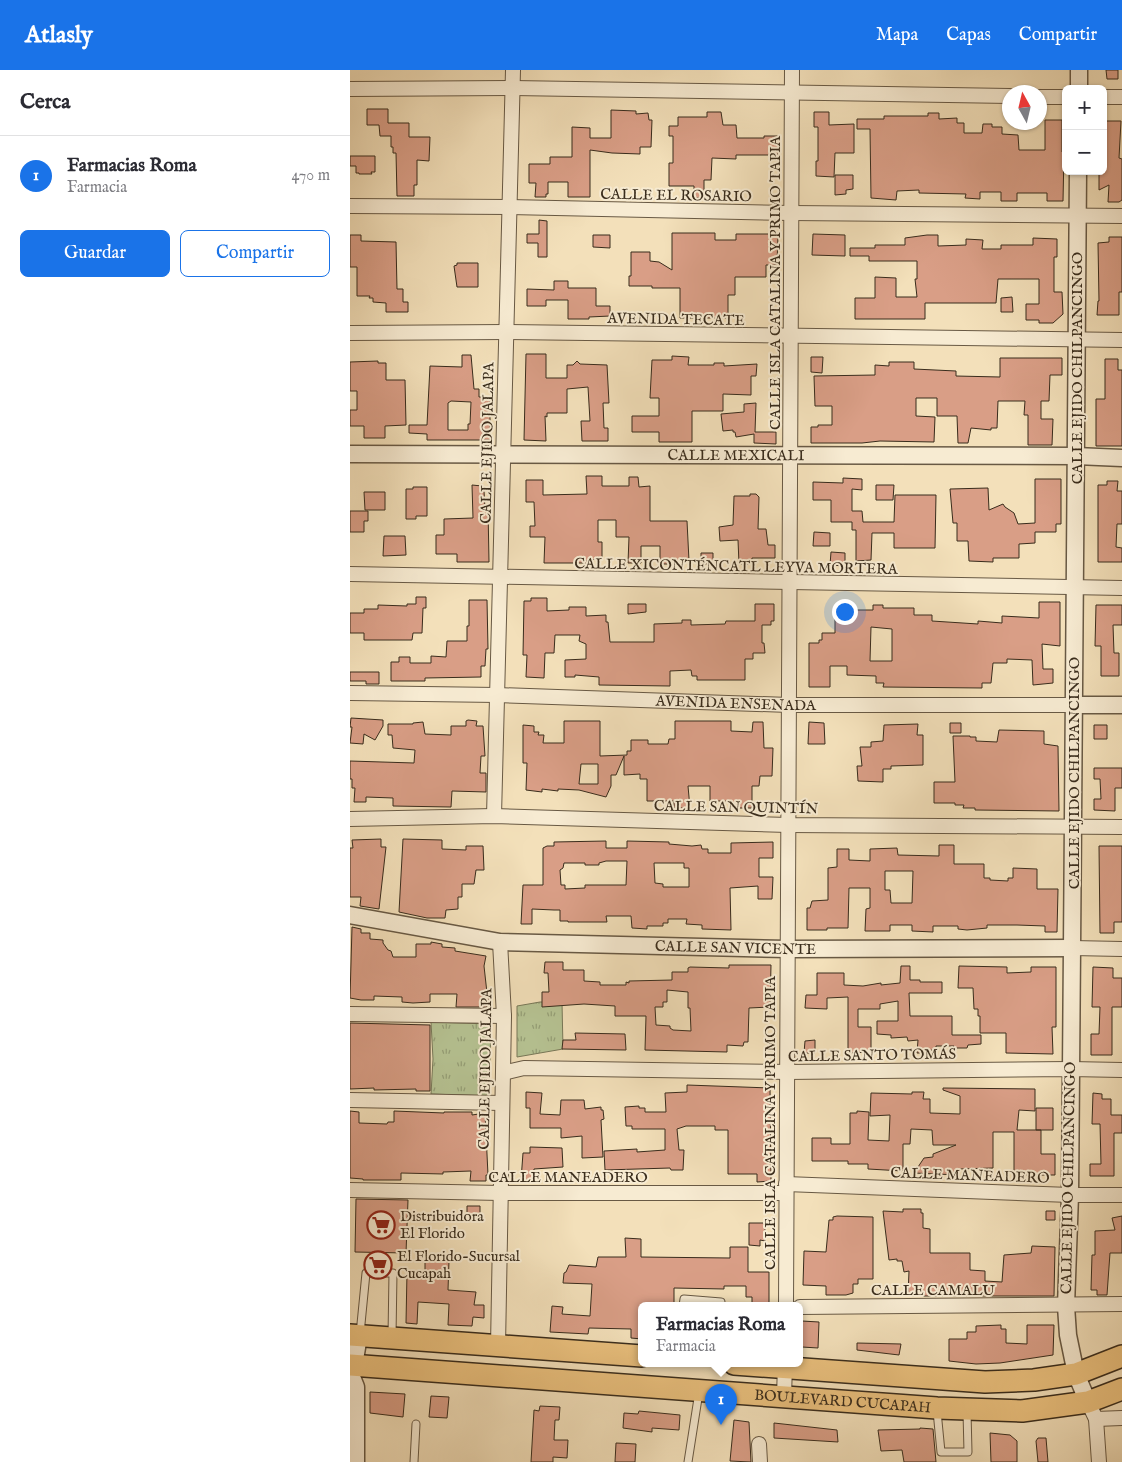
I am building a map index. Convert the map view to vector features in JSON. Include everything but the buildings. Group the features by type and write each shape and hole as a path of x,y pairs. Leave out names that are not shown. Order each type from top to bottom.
{"main road":[{"path":"355,1336 638,1356"},
{"name":"BOULEVARD CUCAPAH","path":"798,1367 985,1382 1034,1380 1076,1374 1122,1356"},
{"name":"BOULEVARD CUCAPAH","path":"351,1372 699,1391 937,1408 1022,1411 1092,1411 1122,1389"}],"street":[{"name":"CALLE EJIDO JALAPA","path":"494,816 513,70"},
{"name":"CALLE ISLA CATALINA Y PRIMO TAPIA","path":"786,1302 792,70"},
{"path":"1079,70 1079,85"},
{"path":"350,89 513,88 1002,96"},
{"path":"1047,97 1062,97"},
{"path":"1107,97 1122,97"},
{"name":"CALLE EJIDO CHILPANCINGO","path":"1078,175 1070,1195 1066,1306 1068,1335 1076,1374 1092,1411"},
{"name":"CALLE EL ROSARIO","path":"350,206 1122,216"},
{"name":"AVENIDA TECATE","path":"350,333 506,332 1122,340"},
{"name":"CALLE MEXICALI","path":"350,454 790,457 1076,456 1122,458"},
{"name":"CALLE XICONTÉNCATL LEYVA MORTERA","path":"350,574 1122,588"},
{"name":"AVENIDA ENSENADA","path":"350,693 497,695 789,705 1122,705"},
{"name":"CALLE SAN QUINTÍN","path":"350,819 494,816 788,825 1122,827"},
{"name":"CALLE SAN VICENTE","path":"350,915 500,942 787,950 1122,949"},
{"name":"CALLE EJIDO JALAPA","path":"498,1346 504,1016 500,942"},
{"path":"350,1014 504,1016"},
{"name":"CALLE SANTO TOMÁS","path":"503,1073 524,1068 787,1072 1122,1070"},
{"path":"350,1100 502,1103"},
{"name":"CALLE MANEADERO","path":"350,1190 500,1193 786,1189 1122,1195"},
{"name":"CALLE CAMALU","path":"803,1307 1122,1304"},
{"path":"355,1336 351,1372 356,1387 356,1462"},
{"path":"784,1397 785,1367"},
{"path":"1099,1462 1092,1411 1122,1418"},
{"path":"759,1444 760,1462"}],"lane":[{"path":"355,1336 366,1272 393,1273 392,1338"},
{"path":"684,1302 684,1299 721,1302"},
{"path":"688,1462 699,1391"},
{"path":"937,1408 941,1452 968,1452 967,1409"},
{"path":"414,1462 416,1424"}],"green space":[{"path":"540,1002 562,1002 563,1049 517,1057 517,1006"},
{"path":"431,1022 491,1024 489,1096 431,1094 433,1059"}],"place":[{"name":"Distribuidora El Florido","path":"381,1225"},
{"name":"El Florido-Sucursal Cucapah","path":"378,1265"},
{"name":"Farmacias Roma","path":"721,1425"}]}
